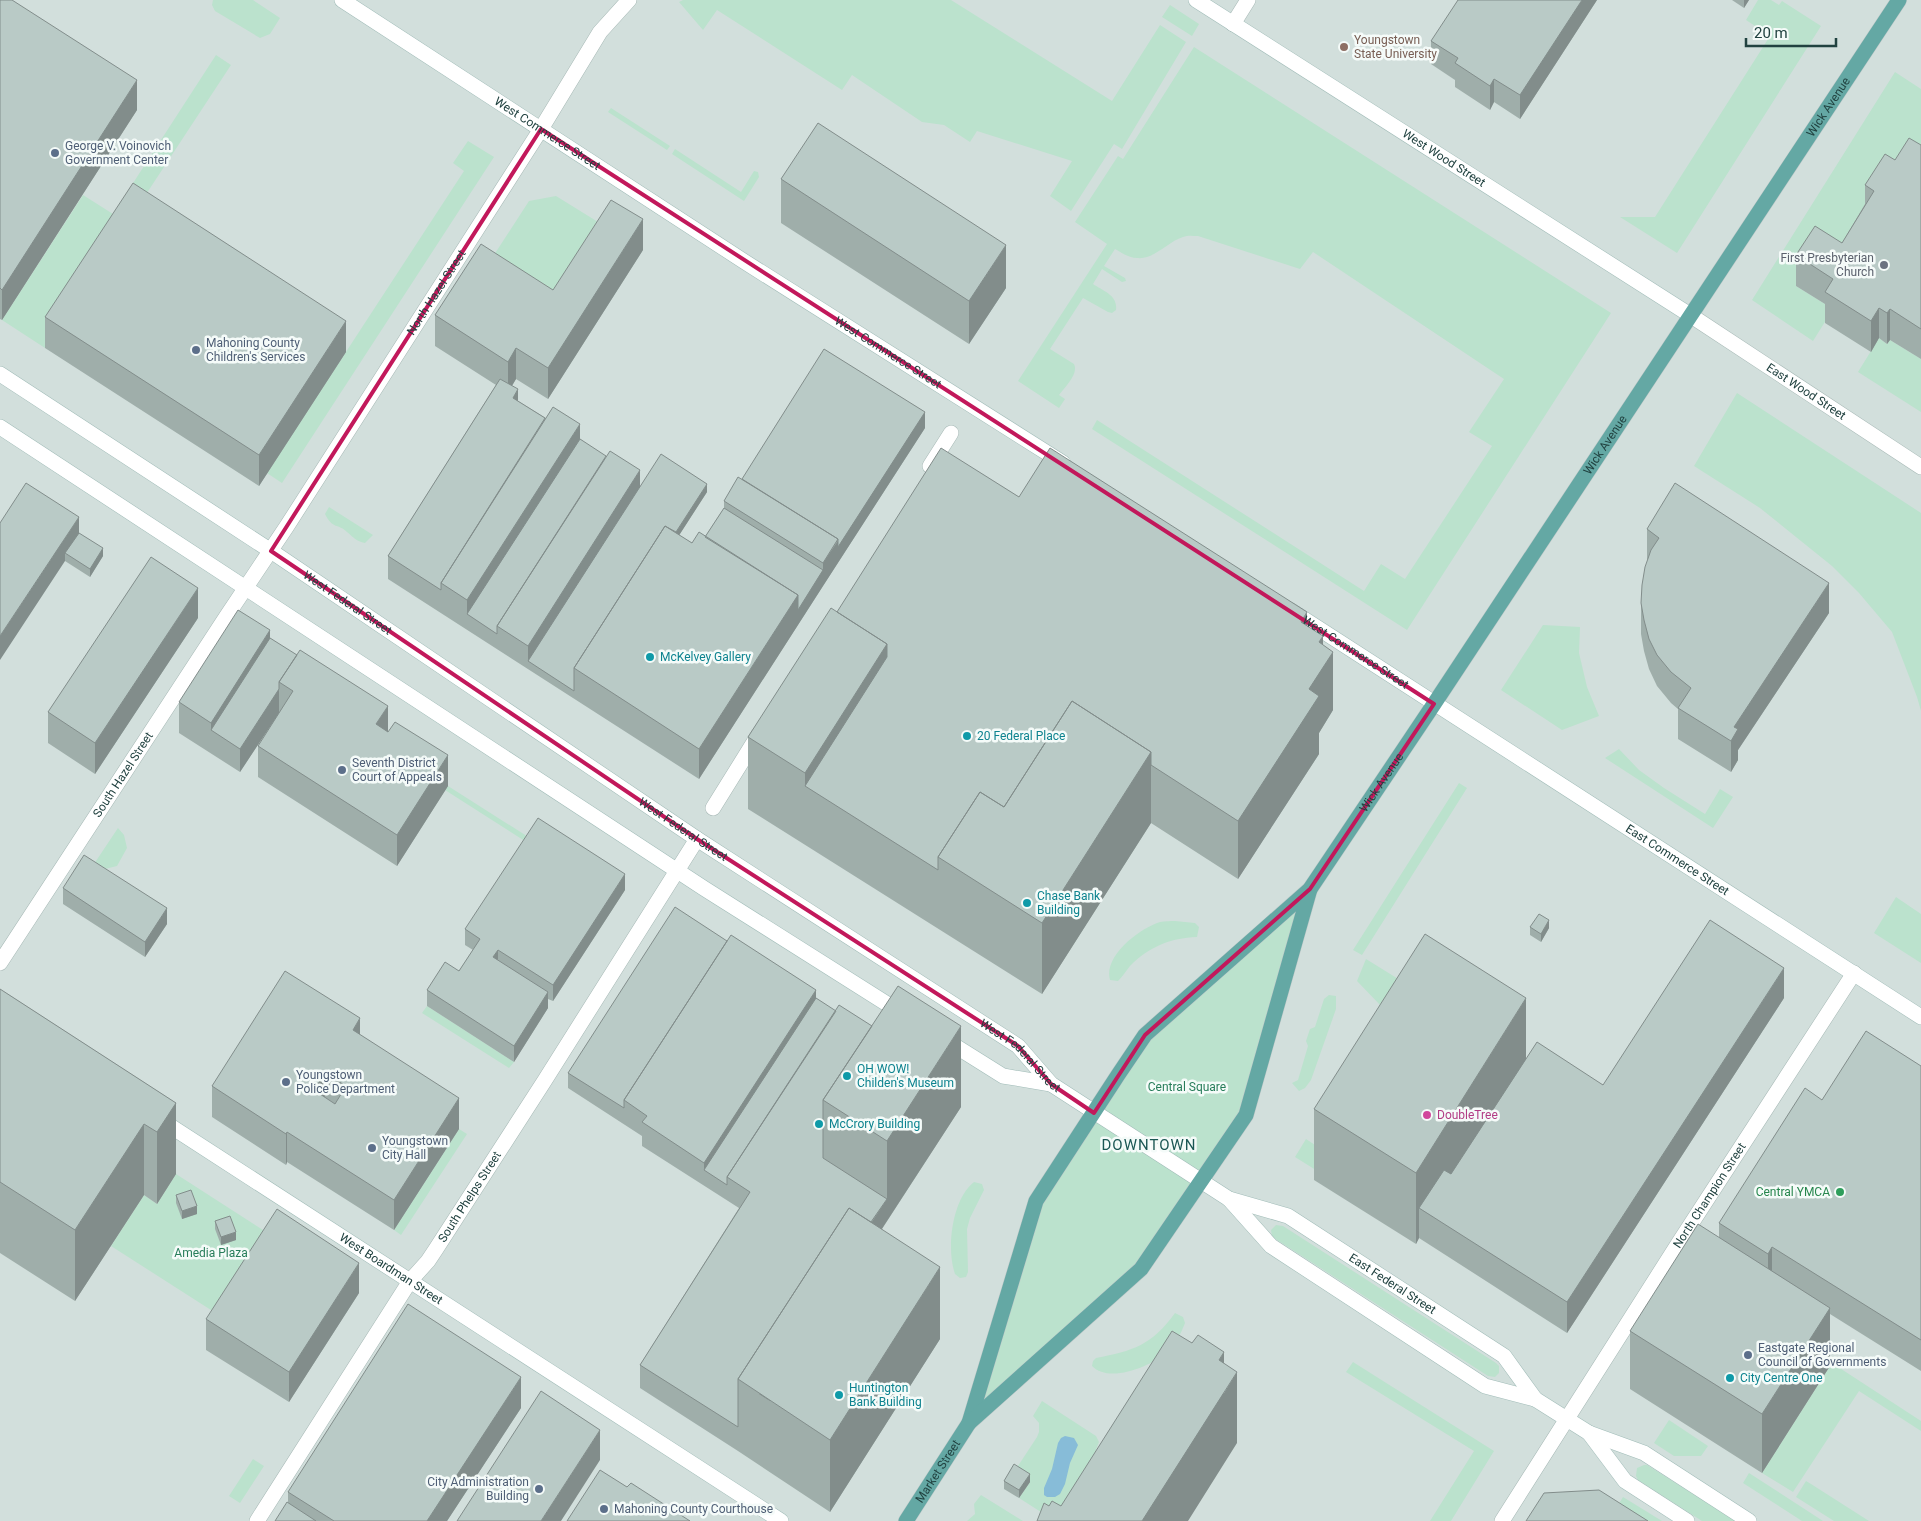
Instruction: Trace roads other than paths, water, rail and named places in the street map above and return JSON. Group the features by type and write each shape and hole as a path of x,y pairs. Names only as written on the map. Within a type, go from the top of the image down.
{"main road":[{"name":"Wick Avenue","path":"1310,889 1899,0"},
{"path":"969,1423 1036,1201 1144,1035 1310,889"},
{"path":"969,1423 1141,1269 1246,1115 1310,889"},
{"name":"Market Street","path":"906,1521 969,1423"}],"street":[{"name":"West Commerce Street","path":"342,0 746,262 1075,471"},
{"name":"North Hazel Street","path":"246,588 541,129 600,32 629,0"},
{"name":"West Wood Street","path":"1196,0 1690,315"},
{"path":"1233,24 1248,0"},
{"name":"East Wood Street","path":"1690,315 1921,467"},
{"name":"West Federal Street","path":"0,374 271,551 697,838 1018,1046 1051,1084"},
{"path":"0,428 705,889 912,1019"},
{"path":"921,480 951,434"},
{"name":"South Hazel Street","path":"0,963 246,588"},
{"name":"West Commerce Street","path":"1274,600 1434,704"},
{"name":"East Commerce Street","path":"1434,704 1921,1017"},
{"path":"713,808 769,718"},
{"name":"South Phelps Street","path":"257,1521 410,1281 428,1261 441,1241 697,838"},
{"name":"North Champion Street","path":"1502,1521 1854,973"},
{"name":"West Federal Street","path":"928,1029 1003,1076 1051,1084"},
{"name":"East Federal Street","path":"1051,1084 1228,1199 1271,1246 1485,1386 1535,1399 1589,1432 1644,1453 1749,1521"},
{"name":"West Boardman Street","path":"149,1112 781,1521"},
{"name":"East Federal Street","path":"1228,1199 1288,1216 1504,1356 1535,1399"},
{"name":"East Federal Street","path":"1589,1432 1625,1481 1686,1521"}],"water":[{"path":"1065,1436 1074,1438 1078,1445 1060,1494 1055,1497 1047,1497 1044,1495 1044,1488 1052,1469 1058,1443"}],"place":[{"name":"Youngstown State University","path":"1344,47"},
{"name":"George V. Voinovich Government Center","path":"55,153"},
{"name":"First Presbyterian Church","path":"1884,265"},
{"name":"Mahoning County Children's Services","path":"196,350"},
{"name":"McKelvey Gallery","path":"650,657"},
{"name":"20 Federal Place","path":"967,736"},
{"name":"Seventh District Court of Appeals","path":"342,770"},
{"name":"Chase Bank Building","path":"1027,903"},
{"name":"OH WOW! Childen's Museum","path":"847,1076"},
{"name":"Youngstown Police Department","path":"286,1082"},
{"name":"DoubleTree","path":"1427,1115"},
{"name":"McCrory Building","path":"819,1124"},
{"name":"Youngstown City Hall","path":"372,1148"},
{"name":"Central YMCA","path":"1840,1192"},
{"name":"Eastgate Regional Council of Governments","path":"1748,1355"},
{"name":"City Centre One","path":"1730,1378"},
{"name":"Huntington Bank Building","path":"839,1395"},
{"name":"City Administration Building","path":"539,1489"},
{"name":"Mahoning County Courthouse","path":"604,1509"}],"district":[{"name":"DOWNTOWN","path":"1149,1145"}],"park label":[{"name":"Central Square","path":"1187,1087"},
{"name":"Amedia Plaza","path":"211,1253"}]}
